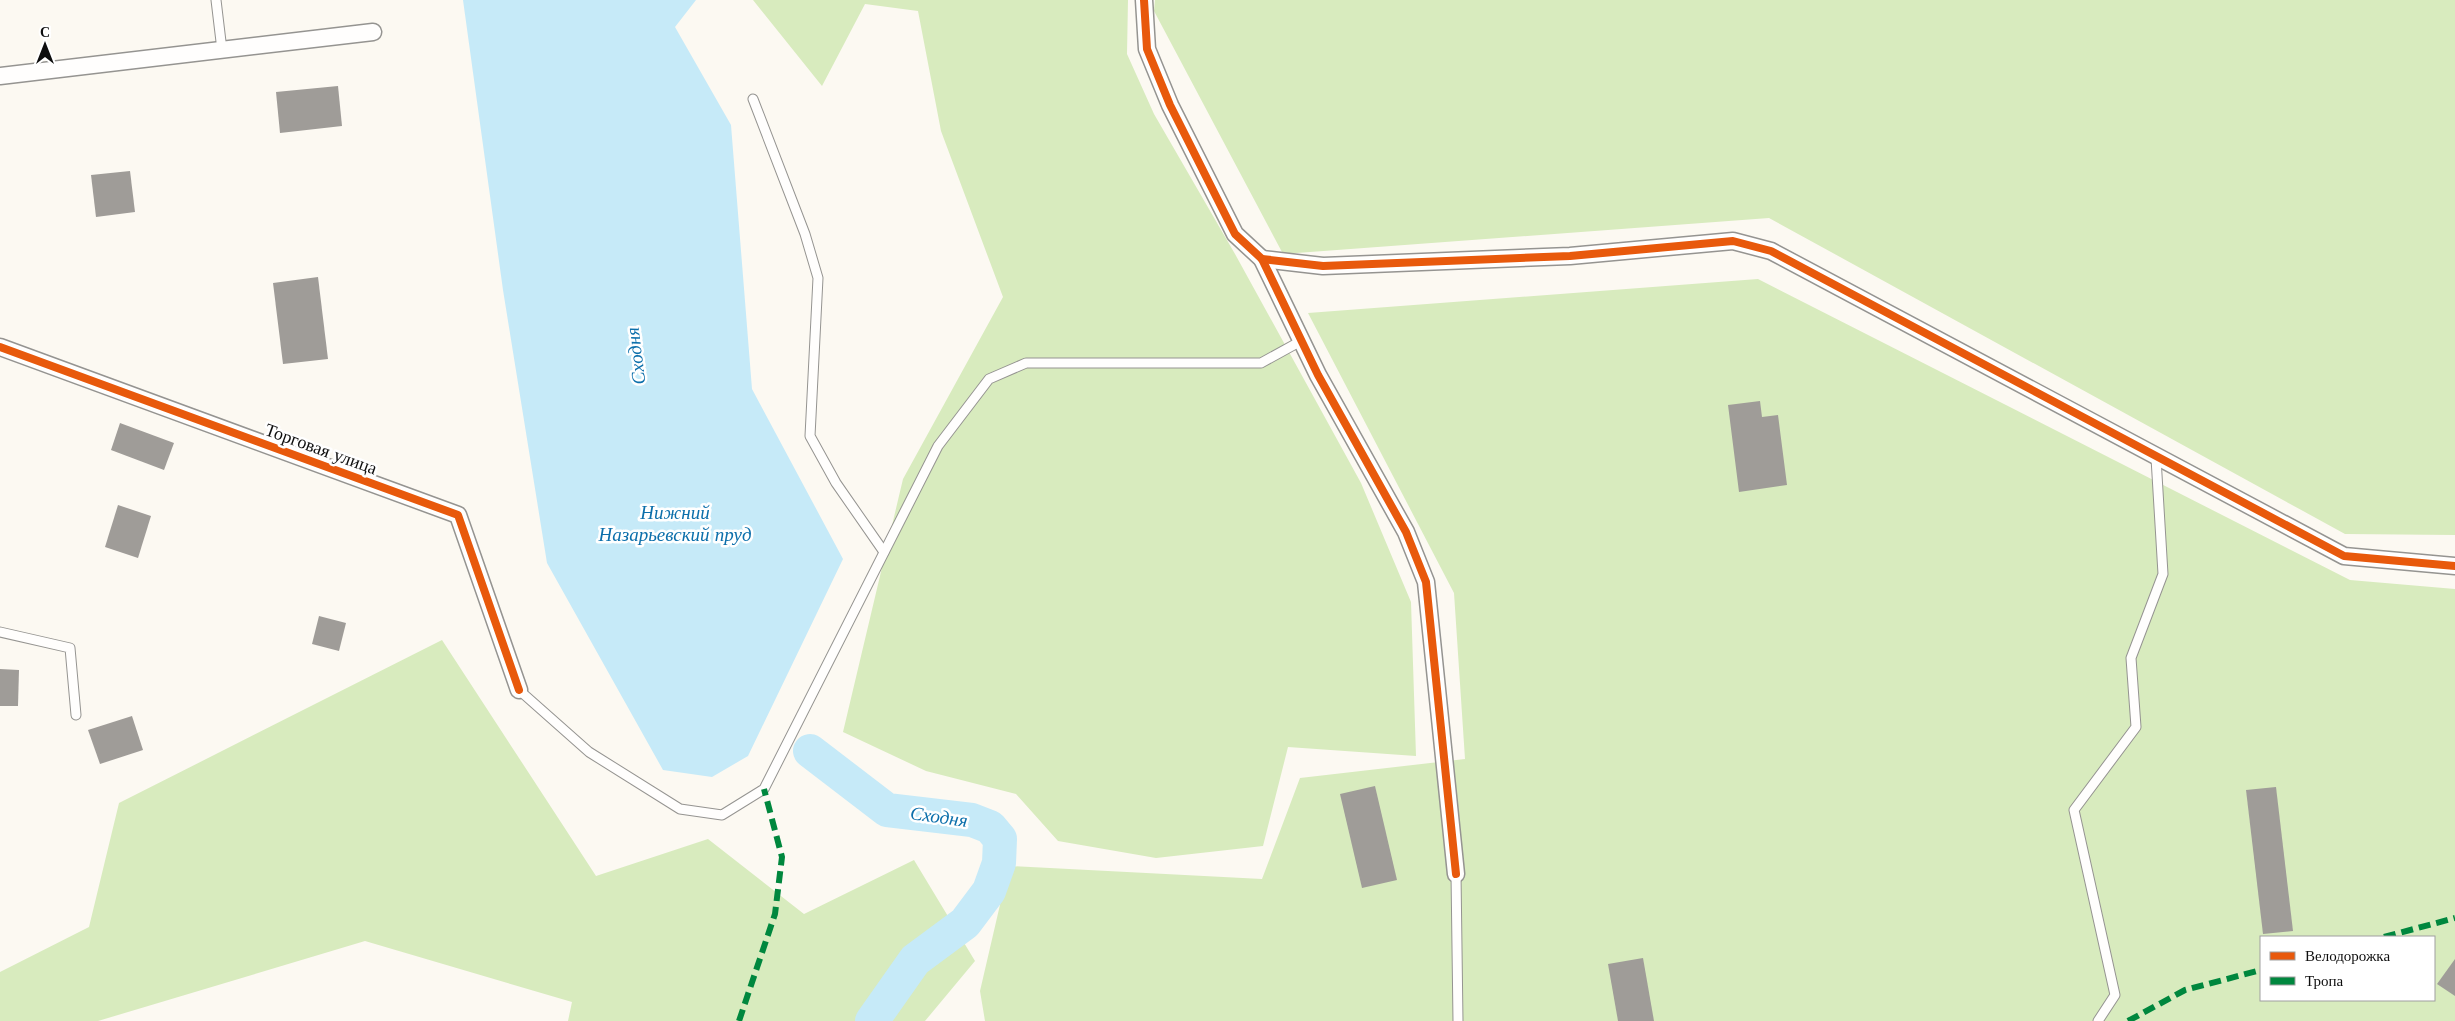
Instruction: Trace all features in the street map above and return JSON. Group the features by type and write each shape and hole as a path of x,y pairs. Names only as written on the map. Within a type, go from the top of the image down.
{"street":[{"path":"1144,0 1146,49 1170,105 1235,234 1262,259 1318,376 1406,532 1426,582 1456,874"},
{"path":"0,76 373,32"},
{"path":"1262,259 1323,266 1343,266 1570,256 1733,241 1771,251 2156,458 2344,556 2455,566"},
{"name":"Торговая улица","path":"0,347 458,515 519,690"}],"lane":[{"path":"216,0 222,50"},
{"path":"753,99 805,234 818,278 810,436 836,483 884,552"},
{"path":"519,690 590,752 680,809 722,815 764,789 938,446 989,379 1026,363 1261,363 1301,341"},
{"path":"2098,1021 2115,995 2074,810 2136,727 2131,658 2163,574 2156,458"},
{"path":"0,632 70,648 76,715"},
{"path":"1456,874 1458,1021"}],"green space":[{"path":"753,0 1128,0 1127,54 1154,114 1235,254 1361,483 1411,602 1416,756 1288,747 1263,846 1156,858 1058,841 1016,794 926,771 843,732 903,479 1003,297 941,131 918,11 865,4 822,86"},
{"path":"1155,0 2455,0 2455,535 2345,534 1769,218 1283,254 1154,11"},
{"path":"1758,279 2350,580 2455,589 2455,1021 985,1021 980,991 1009,866 1262,879 1300,778 1465,759 1454,593 1308,313"},
{"path":"442,640 596,876 708,839 804,914 914,860 975,961 925,1021 568,1021 572,1002 365,941 98,1021 0,1021 0,972 89,927 119,803"}],"water":[{"name":"Нижний Назарьевский пруд","path":"463,0 696,0 675,27 731,125 752,389 843,559 748,756 712,777 663,770 547,563 503,290"}],"building":[{"path":"338,86 342,126 280,133 276,92"},
{"path":"130,171 135,212 96,217 91,175"},
{"path":"318,277 328,359 283,364 273,283"},
{"path":"1760,401 1762,417 1778,415 1787,485 1739,492 1728,405"},
{"path":"120,423 174,443 164,470 111,450"},
{"path":"118,505 151,516 138,558 105,547"},
{"path":"319,616 346,623 339,651 312,644"},
{"path":"0,669 19,670 18,706 0,706"},
{"path":"132,716 143,750 100,764 88,730"},
{"path":"1375,786 1397,880 1362,888 1340,794"},
{"path":"2276,787 2293,931 2263,934 2246,790"},
{"path":"1643,958 1654,1021 1618,1021 1608,964"},
{"path":"2455,959 2455,996 2437,984"}],"waterway":[{"name":"Сходня","path":"810,751 887,810 972,820 990,827 1000,839 999,863 989,891 965,923 915,960 872,1021"}],"marked path":[{"path":"739,1021 775,914 782,857 764,789"},
{"path":"2388,936 2455,918"},
{"path":"2128,1021 2185,990 2260,970"}],"cycle path":[{"path":"1144,0 1147,49 1170,105 1235,234 1262,259 1318,375 1406,532 1426,582 1456,874"},
{"path":"1262,259 1323,266 1570,256 1733,241 1771,251 2344,556 2455,566"},
{"path":"0,347 458,515 519,690"}]}
